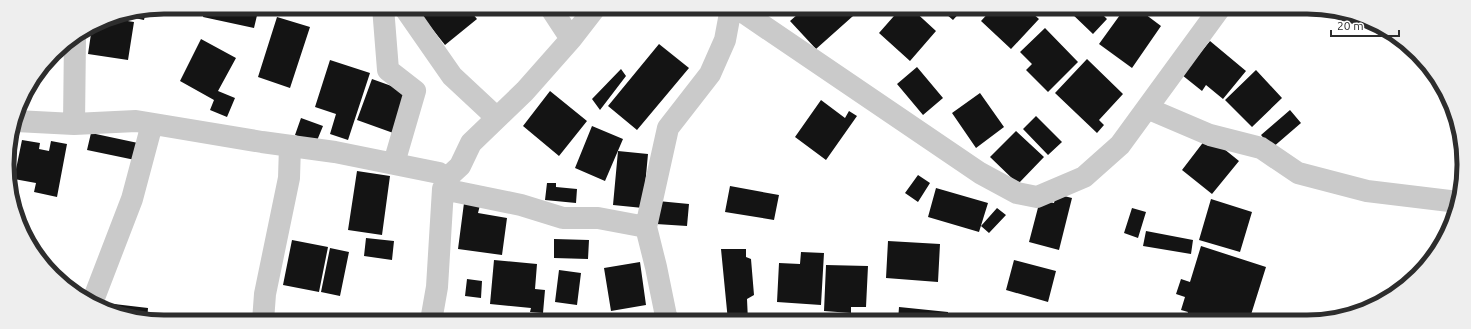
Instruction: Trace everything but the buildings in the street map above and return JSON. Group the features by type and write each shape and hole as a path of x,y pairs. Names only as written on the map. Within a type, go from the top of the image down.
{"street":[{"path":"383,14 388,70 415,91 394,163"},
{"path":"409,14 452,76 496,117"},
{"path":"554,14 571,39"},
{"path":"445,184 460,166 471,143 496,117 525,91 571,39 590,14"},
{"path":"666,315 646,227 668,128 710,74 725,40 730,14"},
{"path":"746,14 980,173 1017,192 1037,197 1084,177 1120,145 1149,109 1216,14"},
{"path":"74,124 75,44"},
{"path":"1149,109 1210,134 1261,148 1298,173 1367,191 1452,201"},
{"path":"20,121 74,124 127,121 152,124 336,152 439,173 445,184 437,287 432,315"},
{"path":"94,297 132,199 152,124"},
{"path":"263,315 265,294 289,178 290,146"},
{"path":"445,184 563,218 598,218 646,227"}]}
